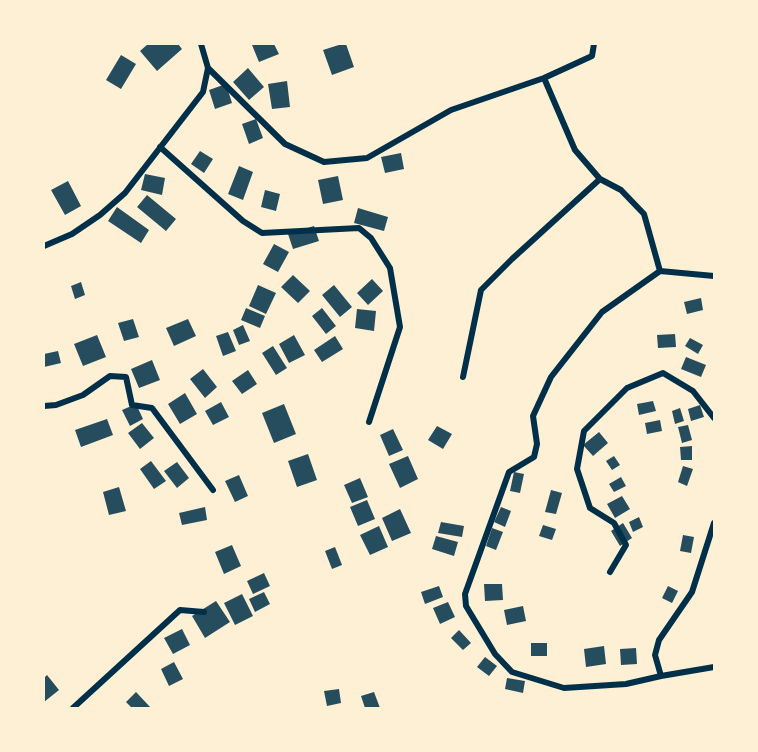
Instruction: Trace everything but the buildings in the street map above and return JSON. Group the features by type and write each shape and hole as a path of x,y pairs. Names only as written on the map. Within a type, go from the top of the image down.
{"street":[{"path":"44,246 72,234 100,215 125,193 203,92 208,68 201,44"},
{"path":"208,68 285,144 324,162 368,158 451,110 544,78 592,56 594,44"},
{"path":"544,78 575,150 600,180 621,190 644,214 660,271"},
{"path":"160,147 243,221 262,234 359,228 371,238 390,268 400,327 369,422"},
{"path":"463,377 481,290 600,180"},
{"path":"714,276 660,271 602,312 551,377 533,416 537,444 534,457 510,472 465,594 466,606 495,654 512,672 564,688 626,684 714,668"},
{"path":"610,572 626,545 615,523 590,508 578,469 584,431 627,388 663,373 693,391 714,418"},
{"path":"44,406 56,405 83,395 110,376 126,377 132,405 152,408 213,490"},
{"path":"661,676 655,655 659,639 692,592 714,523"},
{"path":"73,708 180,610 204,612"}]}
